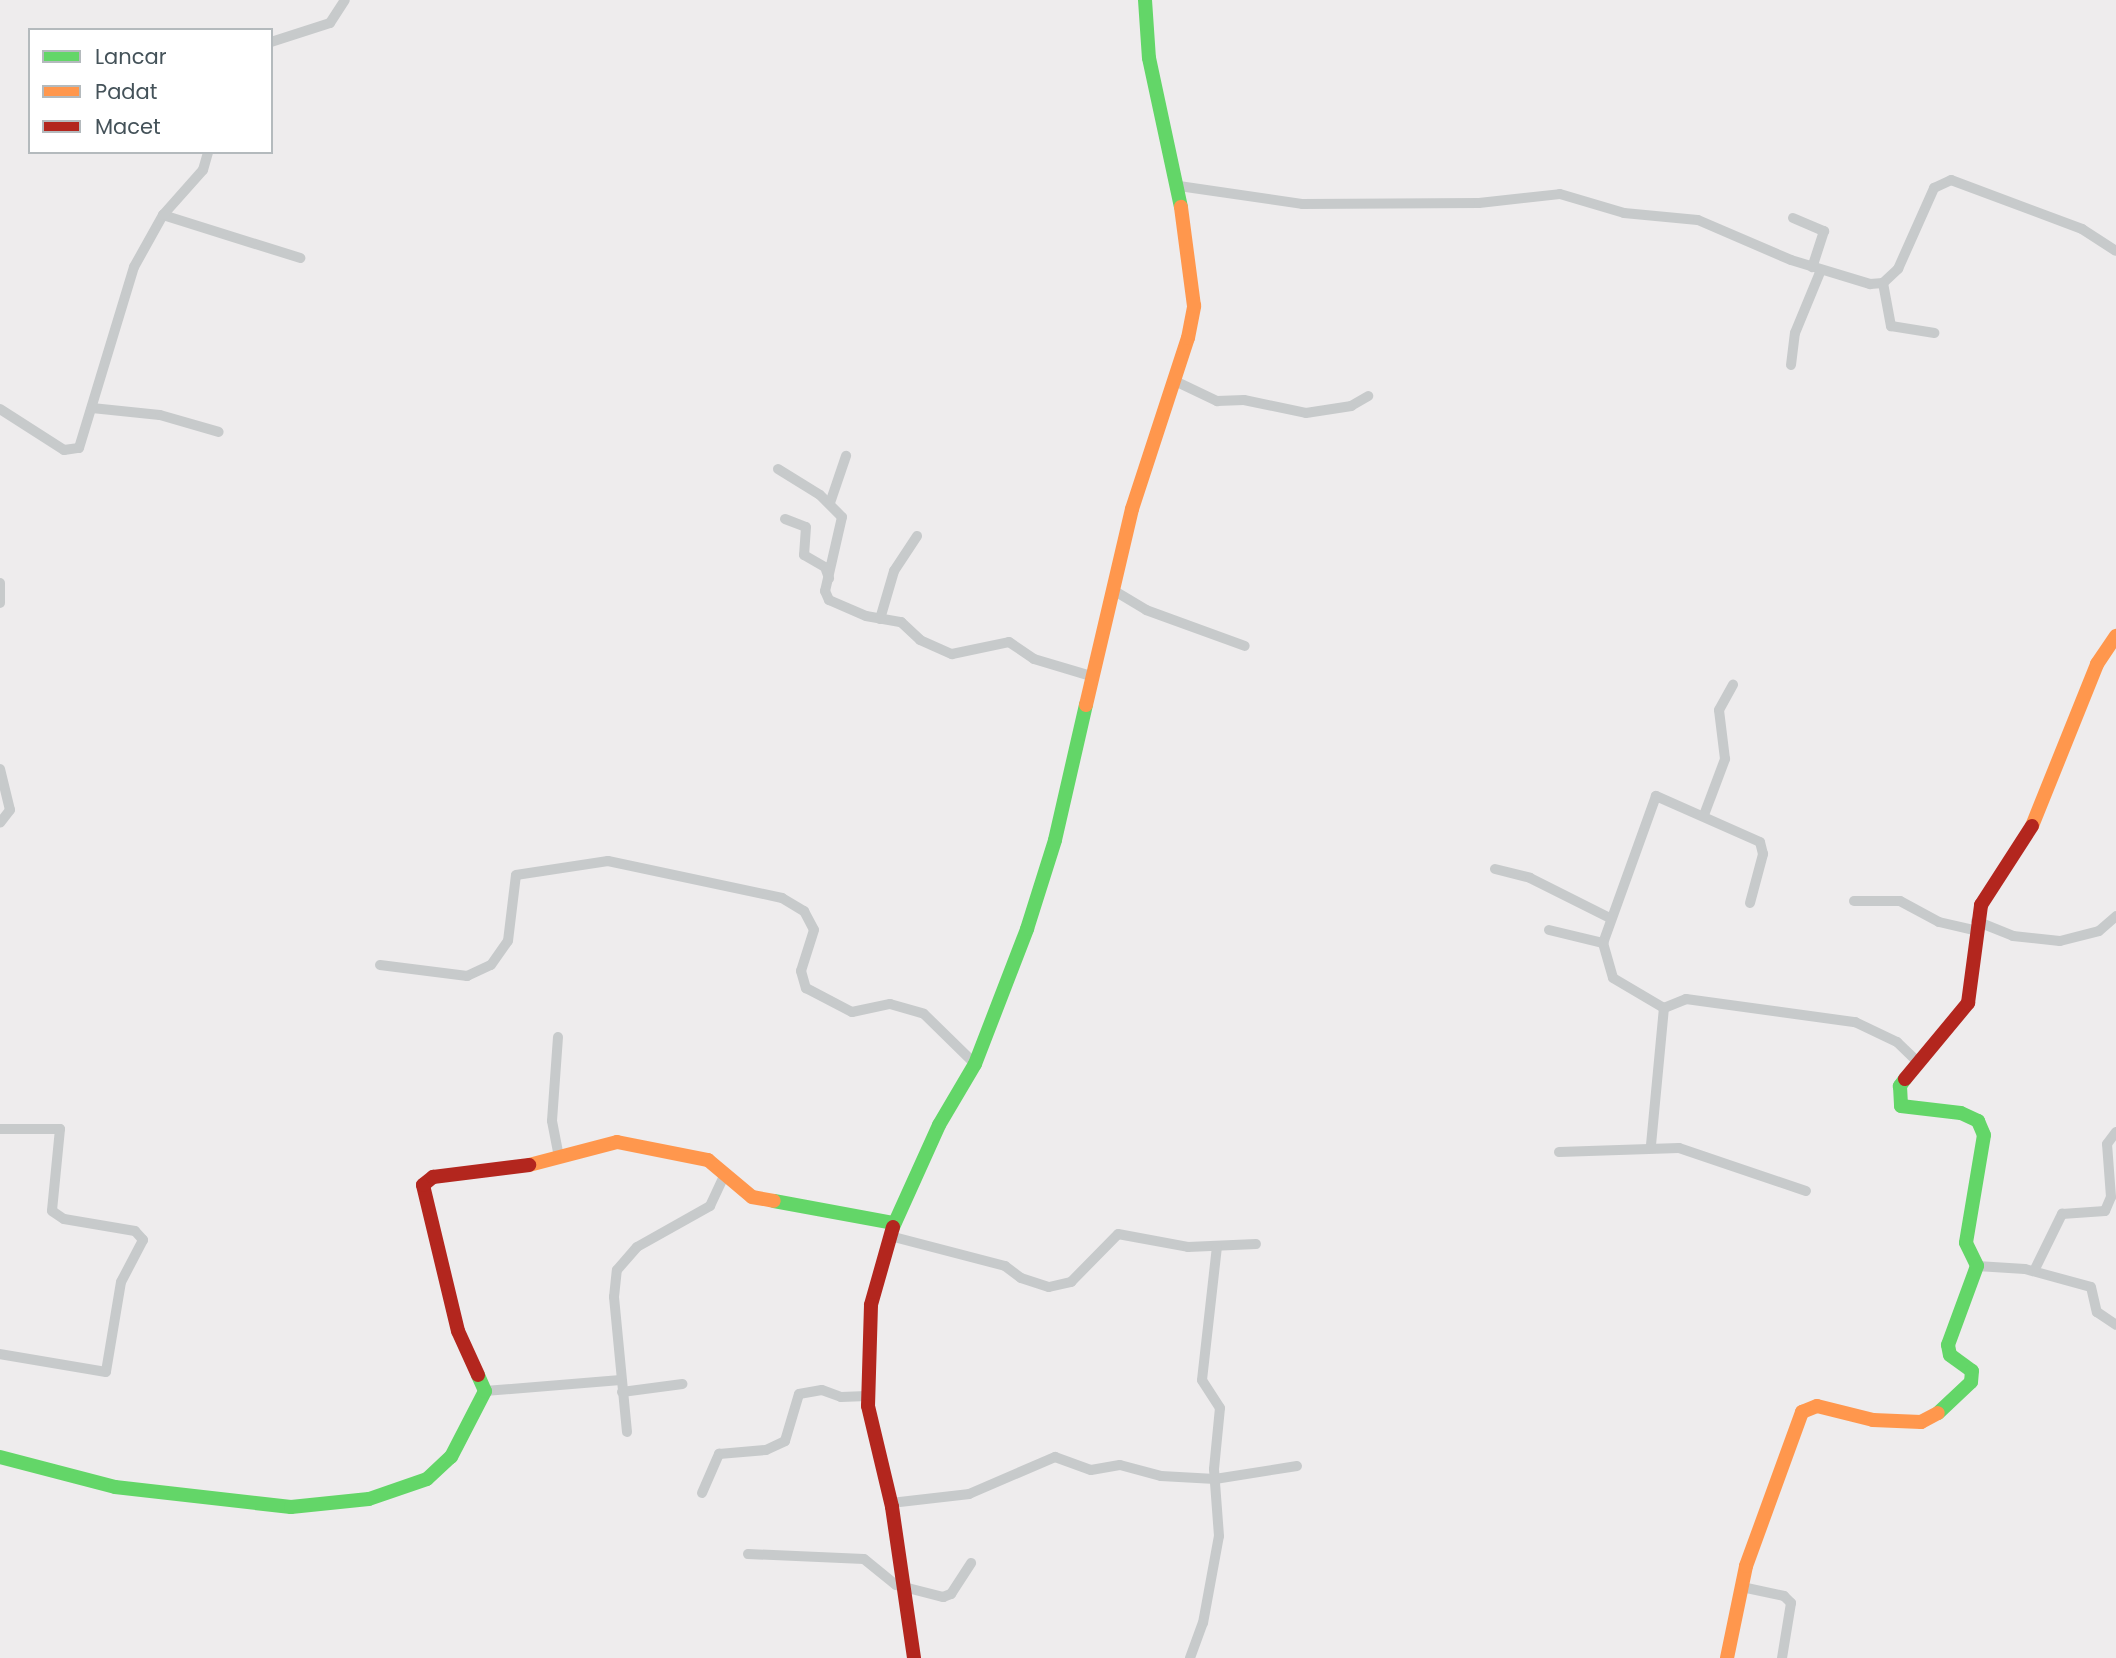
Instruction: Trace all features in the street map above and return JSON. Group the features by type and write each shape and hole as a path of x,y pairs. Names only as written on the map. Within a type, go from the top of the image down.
{"street":[{"path":"273,41 330,23 345,0"},
{"path":"914,1658 891,1503 867,1396 871,1305 892,1229 939,1125 975,1064 1055,840 1132,509 1175,381 1194,306 1179,186 1149,58 1145,0"},
{"path":"0,409 72,452 92,408 134,267 163,215 203,170 207,154"},
{"path":"1179,186 1303,204 1479,203 1560,194 1624,213 1698,220 1816,268 1870,285 1883,283 1898,269 1942,180 2068,223 2116,251"},
{"path":"163,215 300,258"},
{"path":"1791,365 1795,333 1816,268 1824,231 1793,218"},
{"path":"1883,283 1891,326 1934,333"},
{"path":"1175,381 1217,401 1244,400 1306,413 1351,406 1368,396"},
{"path":"92,408 160,415 219,432"},
{"path":"830,503 846,456"},
{"path":"778,469 830,503 843,526 829,578 829,600 880,619 901,622 920,640 952,654 1009,642 1034,659 1091,676"},
{"path":"785,519 806,527 804,555 825,567 829,578"},
{"path":"880,619 894,572 917,536"},
{"path":"0,583 0,603"},
{"path":"1113,590 1146,610 1244,646"},
{"path":"1727,1658 1742,1587 1806,1408 1921,1422 1946,1408 1971,1382 1972,1371 1950,1355 1948,1345 1977,1266 1966,1244 1982,1127 1961,1113 1901,1106 1899,1086 1917,1061 1968,1003 1974,925 2042,811 2097,664 2116,636"},
{"path":"1704,815 1725,760 1720,710 1733,685"},
{"path":"0,769 10,810 0,822"},
{"path":"1664,1008 1616,982 1603,943 1652,801 1663,795 1760,842 1763,854 1750,903"},
{"path":"380,965 467,976 504,952 516,875 583,863 619,863 659,875 754,889 804,911 814,930 801,971 806,988 852,1012 890,1004 924,1014 975,1064"},
{"path":"1495,869 1530,877 1610,918"},
{"path":"1854,901 1899,901 1940,922 1974,925 2012,936 2060,941 2099,931 2116,916"},
{"path":"1549,930 1603,943"},
{"path":"1664,1008 1686,999 1855,1022 1897,1042 1917,1061"},
{"path":"1651,1145 1664,1008"},
{"path":"558,1037 552,1121 559,1157"},
{"path":"0,1129 60,1129 52,1211 64,1219 135,1231 143,1240 121,1282 106,1371 0,1354"},
{"path":"2034,1271 2062,1214 2105,1211 2111,1198 2107,1144 2116,1132"},
{"path":"485,1391 458,1331 423,1185 433,1177 511,1170 617,1142 683,1153 725,1174 752,1197 892,1229 1005,1266 1021,1278 1049,1287 1071,1282 1118,1234 1217,1247 1256,1244"},
{"path":"1559,1152 1651,1145 1679,1147 1806,1191"},
{"path":"626,1432 614,1297 621,1261 709,1206 725,1174"},
{"path":"1190,1658 1203,1623 1219,1536 1215,1479 1220,1408 1202,1380 1217,1247"},
{"path":"1977,1266 2034,1271 2091,1287 2097,1312 2116,1325"},
{"path":"485,1391 621,1380"},
{"path":"622,1392 682,1384"},
{"path":"702,1493 719,1454 766,1450 785,1441 799,1394 822,1390 841,1397 867,1396"},
{"path":"0,1457 115,1487 291,1507 327,1506 410,1488 439,1470 485,1391"},
{"path":"891,1503 969,1494 1055,1457 1091,1470 1120,1465 1161,1476 1215,1479 1297,1466"},
{"path":"748,1554 864,1559 905,1588 947,1596 971,1563"},
{"path":"1742,1587 1784,1595 1791,1603 1782,1658"}],"traffic: fast":[{"path":"1145,0 1149,58 1181,207"},
{"path":"893,1227 939,1125 975,1064 1027,929 1055,840 1086,705"},
{"path":"1905,1079 1900,1086 1901,1106 1961,1113 1978,1121 1984,1135 1966,1243 1977,1266 1948,1345 1950,1355 1972,1371 1971,1382 1938,1413"},
{"path":"774,1201 894,1223"},
{"path":"0,1457 115,1487 291,1507 369,1499 427,1479 451,1457 485,1391 478,1375"}],"traffic: slow":[{"path":"1086,705 1132,509 1188,338 1194,306 1181,207"},
{"path":"2032,826 2097,664 2116,636"},
{"path":"529,1165 617,1142 708,1160 752,1197 774,1201"},
{"path":"1727,1658 1746,1566 1802,1412 1817,1406 1873,1420 1921,1422 1938,1413"}],"traffic: jam":[{"path":"1905,1079 1968,1003 1981,905 2032,826"},
{"path":"478,1375 458,1331 423,1185 433,1177 529,1165"},
{"path":"893,1227 871,1305 868,1406 892,1507 914,1658"}]}
